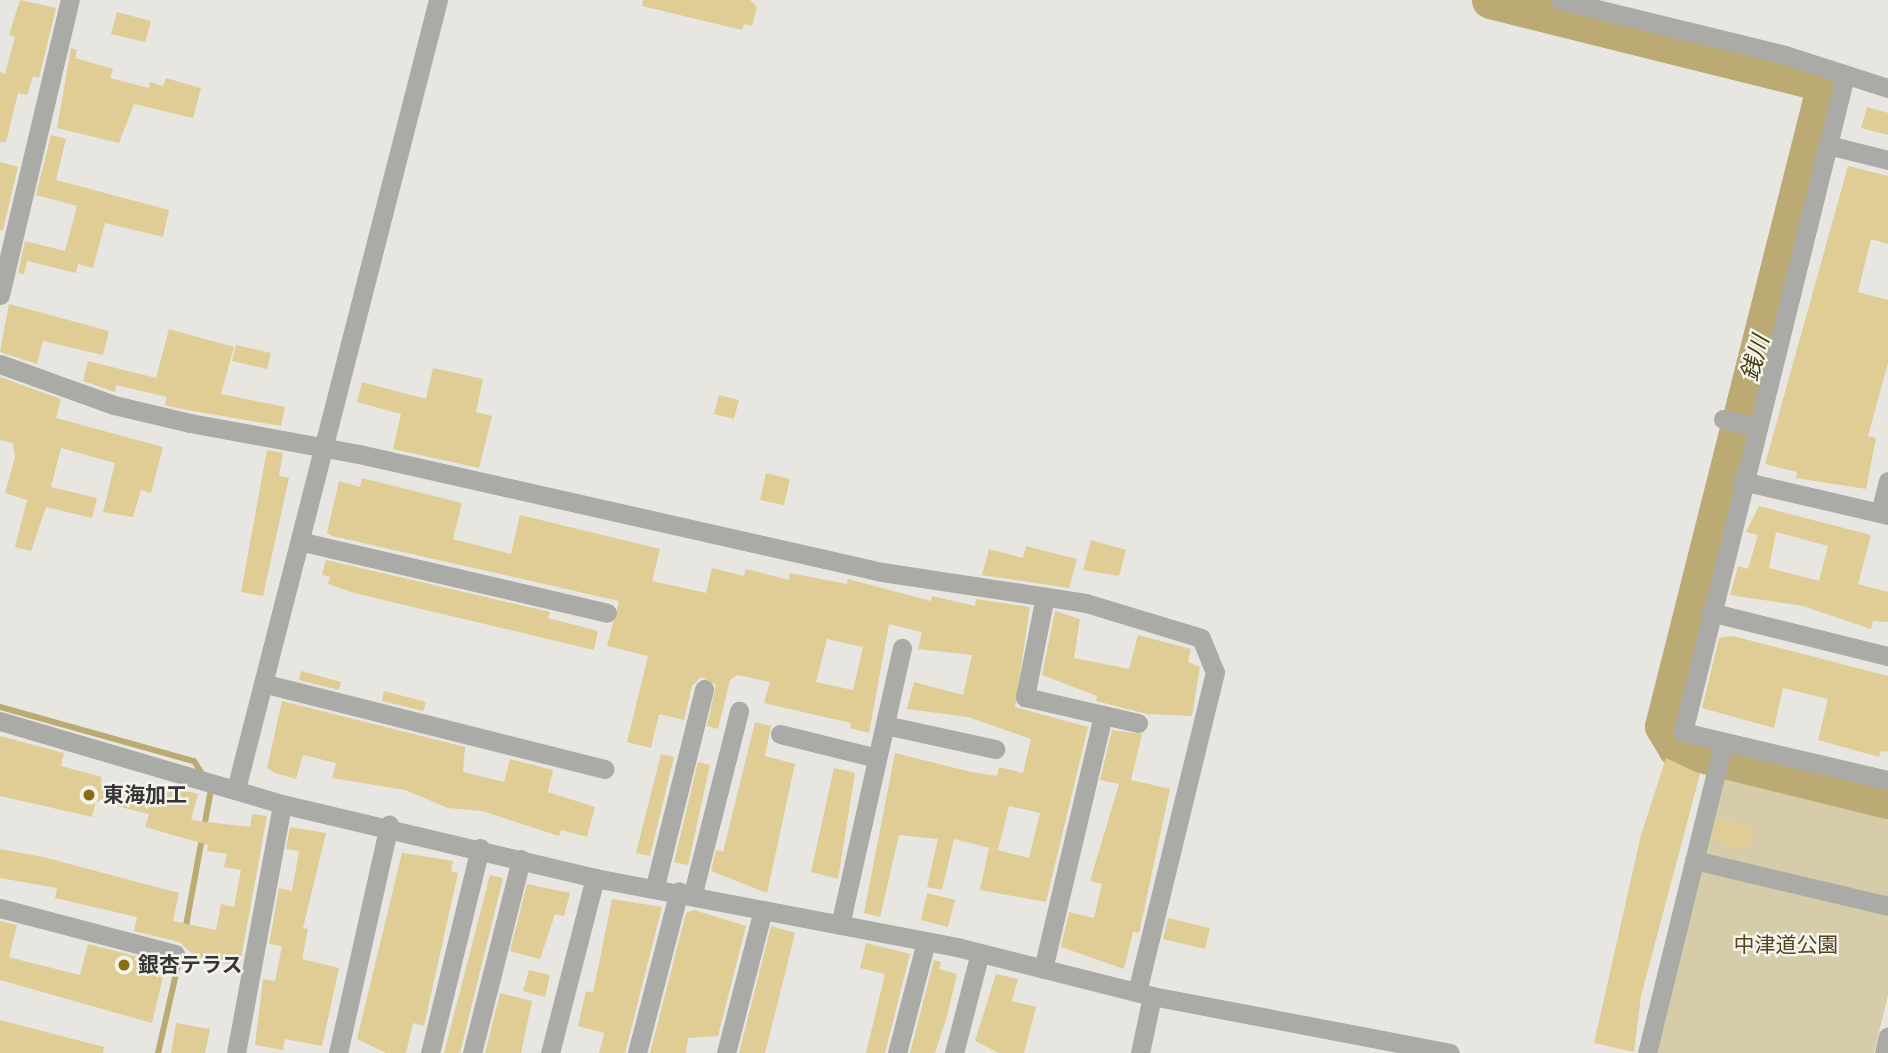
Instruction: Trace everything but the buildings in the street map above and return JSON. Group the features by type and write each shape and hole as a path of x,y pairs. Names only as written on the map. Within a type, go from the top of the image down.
{"street":[{"path":"0,295 70,0"},
{"path":"237,785 303,542 321,446 438,0"},
{"path":"1560,0 1785,55 1888,88"},
{"path":"1845,76 1832,146 1755,427 1683,732 1721,755 1888,780"},
{"path":"1832,146 1888,160"},
{"path":"0,364 114,405 321,446 882,572 1044,601 1106,607 1201,638 1216,672 1145,994 1140,1053"},
{"path":"1723,419 1755,427"},
{"path":"1742,481 1884,514 1888,481"},
{"path":"303,542 607,613"},
{"path":"1044,601 1025,698 1138,723"},
{"path":"1710,612 1888,656"},
{"path":"840,925 902,648"},
{"path":"266,684 604,769"},
{"path":"654,886 705,689"},
{"path":"638,1053 739,711"},
{"path":"1044,969 1103,715"},
{"path":"0,720 237,785 282,804 389,825 595,878 686,892 926,942 1145,994 1450,1053"},
{"path":"885,725 995,749"},
{"path":"780,734 877,758"},
{"path":"1647,1053 1721,755"},
{"path":"236,1053 282,804"},
{"path":"338,1053 389,825"},
{"path":"430,1053 480,848"},
{"path":"472,1053 521,859"},
{"path":"1695,860 1888,906"},
{"path":"550,1053 595,878"},
{"path":"0,908 175,954"},
{"path":"726,1053 763,910"},
{"path":"897,1053 926,942"},
{"path":"954,1053 979,956"},
{"path":"1884,1053 1888,1036"}],"green space":[{"name":"中津道公園","path":"1721,768 1888,807 1888,995 1874,1053 1654,1053"}],"waterway":[{"name":"銭川","path":"1490,0 1818,82 1822,96 1663,726 1676,748 1888,800"},
{"path":"0,707 194,761 204,777"},
{"path":"185,931 211,789"},
{"path":"158,1053 180,956"}],"place":[{"name":"東海加工","path":"89,795"},
{"name":"銀杏テラス","path":"124,965"}]}
